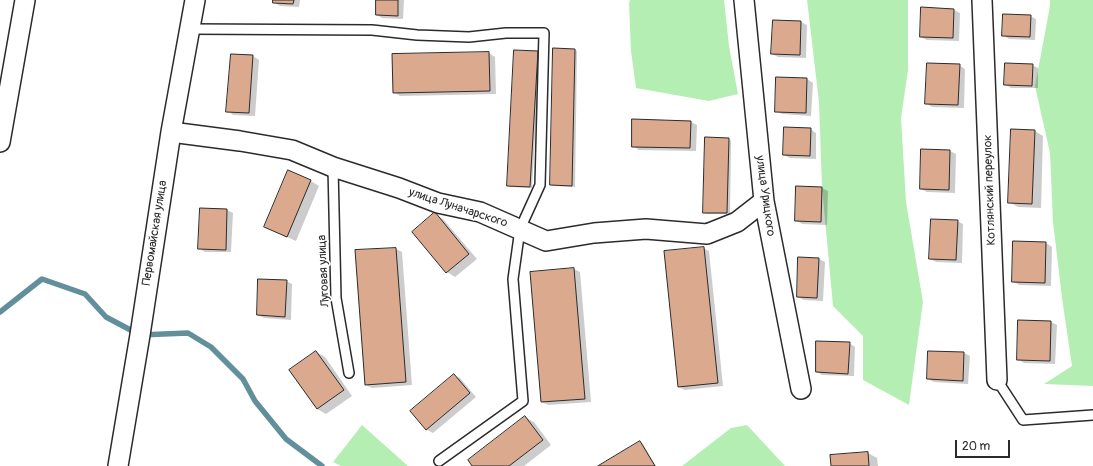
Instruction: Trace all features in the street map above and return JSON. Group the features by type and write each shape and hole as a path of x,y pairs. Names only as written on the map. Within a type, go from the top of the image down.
{"street":[{"path":"0,142 25,0"},
{"name":"Первомайская улица","path":"118,466 140,335 170,132 195,0"},
{"name":"улица Урицкого","path":"744,0 764,201 801,389"},
{"name":"Котлянский переулок","path":"982,0 997,380"},
{"name":"улица Луначарского","path":"170,132 240,141 292,150 333,167 398,188 438,203 480,212 546,241 594,233 646,229 707,234 737,222 764,201"}],"lane":[{"path":"190,29 372,30 417,35 469,37 506,32 544,33 540,185 520,229 512,278 522,401 439,461"},
{"name":"Луговая улица","path":"333,167 336,298 349,373"},
{"path":"997,380 1023,420 1093,415"}],"green space":[{"path":"630,0 724,0 729,46 738,94 709,101 636,88 631,51"},
{"path":"807,0 908,0 908,70 901,118 906,202 923,302 909,405 863,380 863,336 833,306 822,187 819,102"},
{"path":"1050,0 1093,0 1093,386 1044,384 1072,366 1053,222 1050,153 1035,86"},
{"path":"362,425 408,466 341,466 333,462"},
{"path":"747,425 785,466 682,466 731,428"}],"building":[{"path":"273,0 294,0 293,4 273,3"},
{"path":"376,0 398,0 398,16 376,15"},
{"path":"921,7 954,9 953,38 920,37"},
{"path":"1003,14 1031,15 1030,37 1002,36"},
{"path":"773,20 801,21 800,55 771,54"},
{"path":"553,48 575,49 572,186 550,185"},
{"path":"514,50 538,51 530,187 507,186"},
{"path":"489,52 490,91 393,93 392,54"},
{"path":"231,54 253,55 249,113 226,112"},
{"path":"927,63 960,64 958,105 925,104"},
{"path":"1005,63 1033,64 1032,86 1004,85"},
{"path":"776,77 807,78 806,113 775,112"},
{"path":"632,119 691,121 690,148 632,147"},
{"path":"784,127 811,128 810,156 783,155"},
{"path":"1011,129 1035,130 1032,204 1008,203"},
{"path":"705,137 729,138 727,213 703,213"},
{"path":"921,149 950,150 949,190 920,189"},
{"path":"288,170 311,180 287,237 264,227"},
{"path":"796,186 822,187 821,222 795,221"},
{"path":"200,208 227,209 226,250 198,249"},
{"path":"435,212 469,254 446,273 412,232"},
{"path":"931,219 958,220 956,260 929,259"},
{"path":"1013,241 1046,242 1045,283 1012,282"},
{"path":"704,247 718,383 678,387 664,251"},
{"path":"396,248 406,382 365,385 355,250"},
{"path":"798,257 819,258 817,298 797,297"},
{"path":"574,268 585,399 541,402 530,272"},
{"path":"258,279 287,280 285,317 257,315"},
{"path":"1018,320 1051,321 1050,361 1017,360"},
{"path":"816,341 850,342 848,374 816,372"},
{"path":"316,351 344,390 317,409 289,370"},
{"path":"928,351 964,352 963,381 927,379"},
{"path":"454,374 470,393 426,430 410,411"},
{"path":"525,416 543,440 509,466 472,466 468,460"},
{"path":"640,441 655,466 598,466"},
{"path":"868,452 869,466 831,466 830,455"}],"waterway":[{"path":"0,312 42,279 85,294 106,317 140,335 188,333 211,347 243,379 255,401 286,439 322,466"}]}
